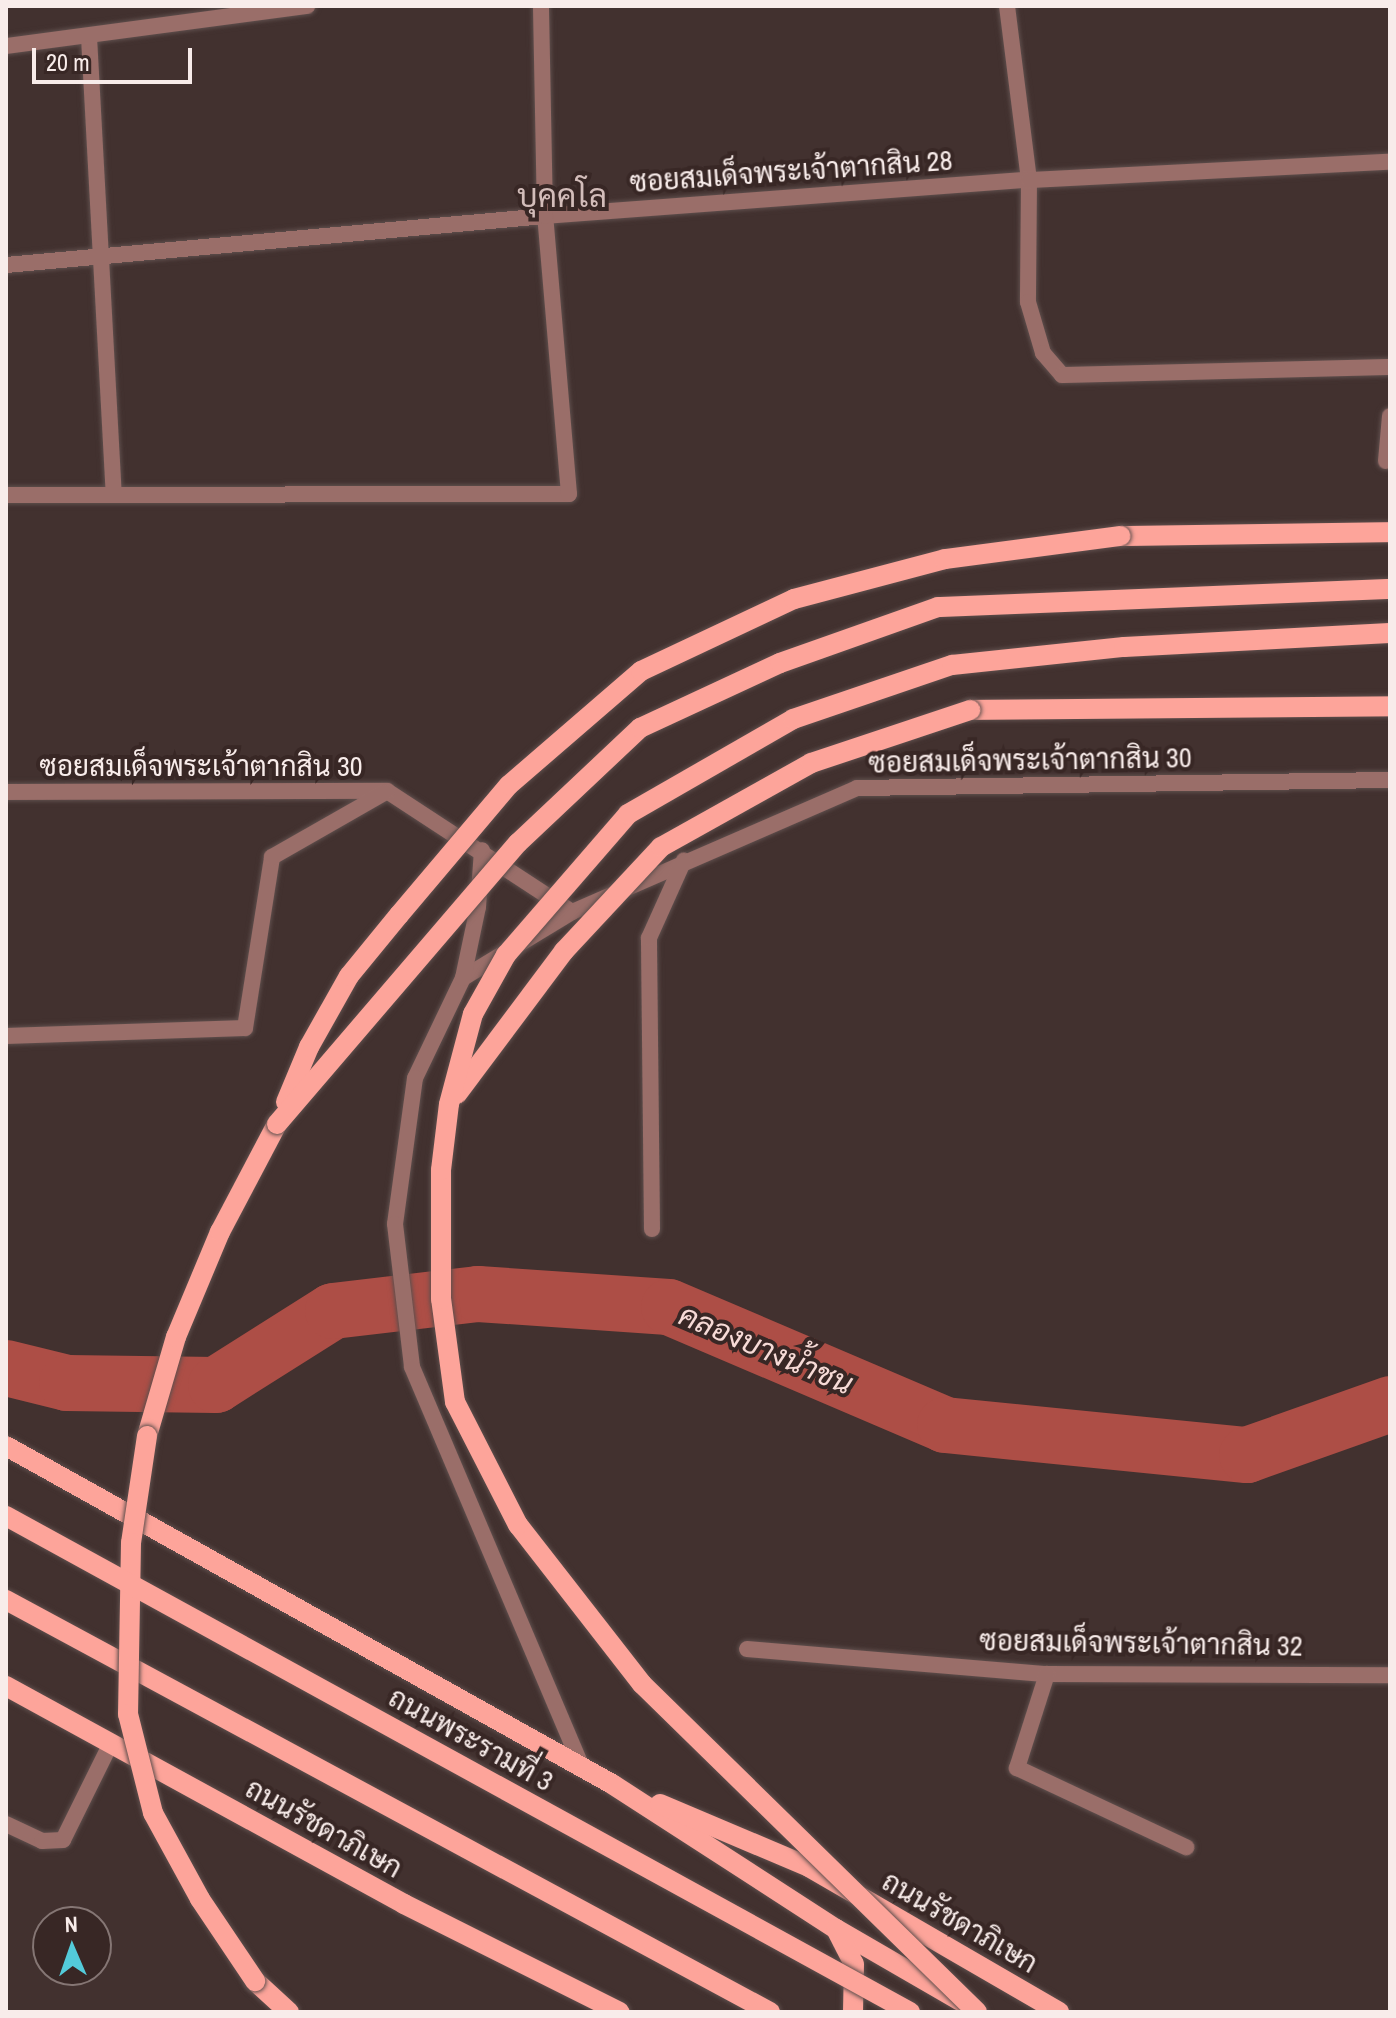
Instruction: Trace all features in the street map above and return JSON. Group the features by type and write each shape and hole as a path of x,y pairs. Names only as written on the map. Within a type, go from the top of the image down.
{"main road":[{"path":"289,2012 255,1981 200,1899 153,1813 128,1714 126,1619 147,1436 176,1337 220,1232 277,1124 309,1047 349,976 509,785 641,671 794,599 945,559 1120,536 1390,532"},
{"path":"277,1124 518,843 640,728 780,663 938,607 1390,589"},
{"path":"978,2012 642,1684 518,1525 455,1402 441,1299 441,1170 449,1104 473,1014 506,955 628,814 793,719 952,665 1124,647 1390,633"},
{"path":"449,1104 564,951 661,847 811,763 970,710 1390,706"},
{"name":"ถนนรัชดาภิเษก","path":"6,1446 612,1784 836,1929 978,2012"},
{"name":"ถนนพระรามที่ 3","path":"6,1516 910,2012"},
{"path":"6,1600 770,2012"},
{"name":"ถนนรัชดาภิเษก","path":"6,1686 404,1904 620,2012"},
{"name":"ถนนรัชดาภิเษก","path":"612,1784 809,1867 1059,2012"},
{"path":"836,1929 854,1964 853,2012"}],"street":[{"path":"6,46 307,6"},
{"path":"6,495 569,494 545,216 541,6"},
{"path":"1007,6 1029,180 1028,302 1043,353 1062,375 1390,367"},
{"path":"89,37 114,493"},
{"name":"ซอยสมเด็จพระเจ้าตากสิน 28","path":"6,265 102,259 545,216 1029,180 1390,162"},
{"path":"1386,461 1390,416"},
{"name":"ซอยสมเด็จพระเจ้าตากสิน 30","path":"6,792 387,791 482,850 572,912 684,860 857,788 1390,780"},
{"path":"6,1036 245,1028 272,857 387,791"},
{"path":"482,850 478,907 463,978 415,1078 395,1224 412,1367 582,1768"},
{"path":"652,1229 649,938 684,860"},
{"path":"463,978 572,912"},
{"name":"ซอยสมเด็จพระเจ้าตากสิน 32","path":"747,1649 1047,1674 1390,1675"},
{"path":"1047,1674 1017,1768 1186,1847"},
{"path":"6,1824 42,1841 63,1840 111,1743"}],"waterway":[{"name":"คลองบางน้ำชน","path":"6,1368 67,1383 216,1385 333,1311 478,1294 669,1307 945,1425 1247,1455 1390,1404"}],"district":[{"name":"บุคคโล","path":"562,196"}]}
